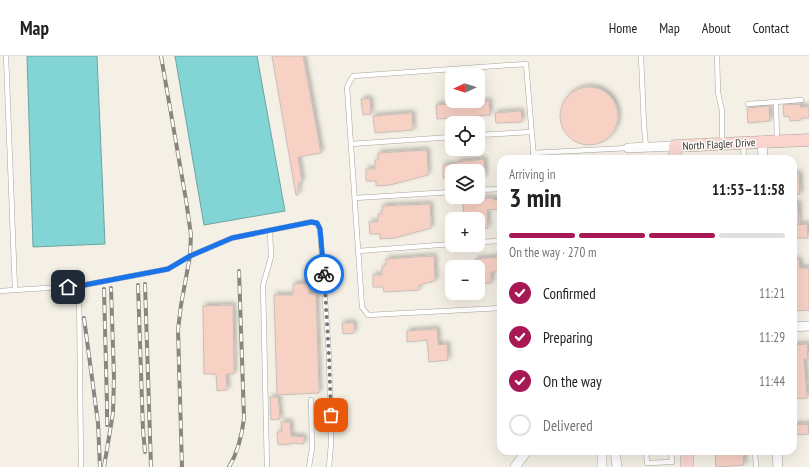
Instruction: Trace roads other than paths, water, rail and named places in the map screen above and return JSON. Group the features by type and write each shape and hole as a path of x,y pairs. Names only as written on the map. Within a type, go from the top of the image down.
{"street":[{"name":"North Flagler Drive","path":"628,148 809,140"},
{"path":"762,142 763,155"},
{"path":"675,146 675,155"},
{"path":"797,327 809,326"},
{"path":"515,467 524,455"},
{"path":"602,455 602,467"},
{"path":"616,455 617,467"},
{"path":"687,455 687,467"},
{"path":"777,455 778,467"}],"lane":[{"path":"6,56 15,290"},
{"path":"642,56 646,147"},
{"path":"717,56 718,92 722,111 722,144"},
{"path":"497,308 368,315 362,308 347,87 353,76 526,64 533,153 628,148"},
{"path":"748,104 801,100"},
{"path":"776,102 777,141"},
{"path":"485,135 531,132"},
{"path":"351,144 445,137"},
{"path":"743,143 744,155"},
{"path":"485,190 497,189"},
{"path":"355,198 445,192"},
{"path":"0,291 79,286 168,269 190,256 232,238 311,222 317,223 320,229 329,356 331,444 329,467"},
{"path":"266,467 263,285 271,256 270,230"},
{"path":"485,242 497,241"},
{"path":"358,251 445,245"},
{"path":"79,286 81,467"},
{"path":"309,467 312,448 311,400"},
{"path":"646,455 647,463 652,465 672,462 671,455"},
{"path":"755,455 756,467"}],"water":[{"path":"27,56 97,56 105,244 33,247"},
{"path":"175,56 257,56 285,211 204,225"}],"railway":[{"path":"161,56 191,235 190,256 178,330 182,467"},
{"path":"229,467 239,443 244,418 239,271"},
{"path":"145,284 151,467"},
{"path":"138,285 145,452"},
{"path":"104,467 113,413 114,377 111,288"},
{"path":"104,289 107,425"},
{"path":"84,318 98,423 100,467"}]}
